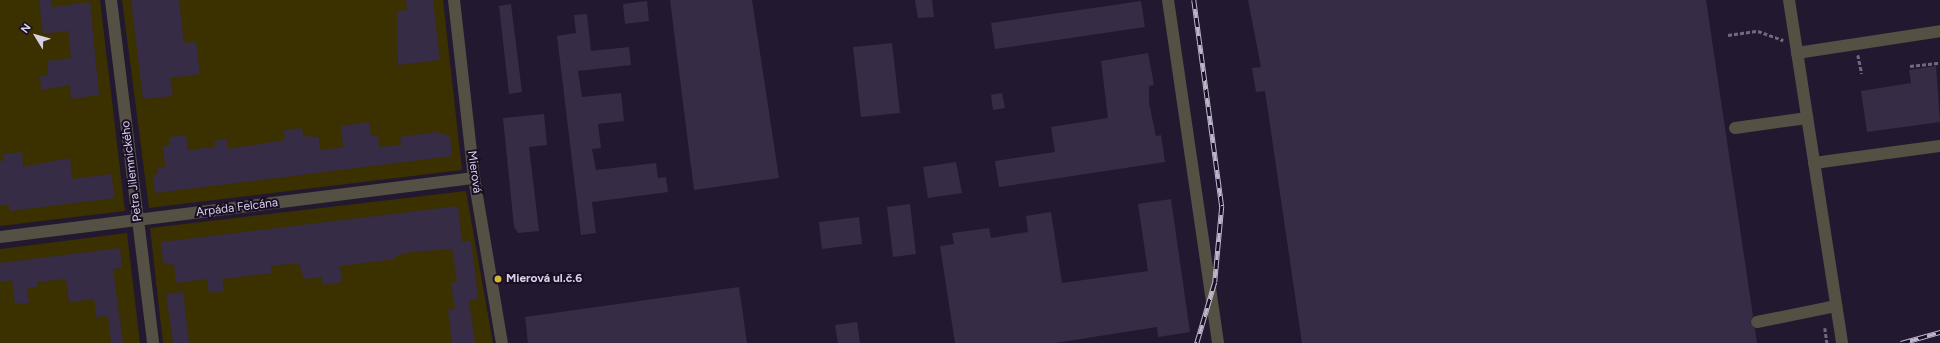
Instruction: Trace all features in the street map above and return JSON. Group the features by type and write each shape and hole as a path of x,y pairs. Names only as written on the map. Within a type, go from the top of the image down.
{"street":[{"name":"Petra Jilemnického","path":"111,0 153,343"},
{"name":"Mierová","path":"454,0 474,178 502,343"},
{"path":"1168,0 1218,343"},
{"path":"1789,0 1842,343"},
{"path":"1796,47 1940,31"},
{"path":"1735,128 1807,118"},
{"path":"1814,164 1940,146"},
{"name":"Arpáda Felcána","path":"0,238 474,178"},
{"path":"1757,322 1836,306"}],"path":[{"path":"1728,35 1758,31 1796,47"},
{"path":"1910,66 1940,63"},
{"path":"1825,324 1827,343"}],"shaded area":[{"path":"0,0 100,0 125,211 0,226"},
{"path":"122,0 443,0 462,170 149,208"},
{"path":"466,191 493,343 163,343 150,228"},
{"path":"127,233 140,343 0,343 0,249"}],"building":[{"path":"39,0 51,0 52,7 90,2 99,95 71,99 70,85 41,90 40,76 48,75 47,61 71,58 68,31 43,34"},
{"path":"131,0 179,0 184,43 196,42 200,74 170,78 173,96 143,99"},
{"path":"406,0 433,0 440,60 398,65 397,11 407,10"},
{"path":"670,0 752,0 779,178 694,190"},
{"path":"915,0 932,0 934,17 918,18"},
{"path":"1248,0 1706,0 1753,316 1750,323 1755,329 1757,343 1302,343 1265,91 1256,92 1252,68 1261,67"},
{"path":"647,1 649,21 625,24 623,4"},
{"path":"1141,1 1145,27 995,49 991,23"},
{"path":"511,4 522,92 509,94 499,6"},
{"path":"587,14 591,51 629,47 631,65 578,71 582,97 621,93 624,121 598,124 601,148 592,149 596,170 656,163 658,178 666,177 668,192 592,202 596,233 581,235 557,36 576,33 574,15"},
{"path":"892,43 900,113 861,117 853,47"},
{"path":"1148,53 1154,85 1149,86 1149,103 1156,136 1161,135 1165,162 999,187 995,161 1055,152 1051,127 1108,118 1101,61"},
{"path":"1936,66 1940,122 1867,132 1861,91 1911,83 1909,70"},
{"path":"1002,93 1005,108 993,110 991,95"},
{"path":"544,114 547,145 529,147 539,231 518,233 514,227 503,118"},
{"path":"369,122 371,136 378,136 379,147 401,145 400,137 436,132 450,136 452,156 155,193 153,175 158,174 158,168 165,167 163,146 170,145 169,137 186,135 188,150 215,147 214,141 227,139 228,149 285,140 284,130 302,128 303,136 319,137 320,150 343,147 341,126"},
{"path":"22,152 23,167 70,158 72,179 111,174 115,198 10,211 9,205 0,205 0,161 4,161 3,154"},
{"path":"956,162 962,193 928,198 923,167"},
{"path":"1171,199 1190,332 1158,337 1157,327 1055,343 955,343 940,246 954,244 952,233 989,228 991,238 1028,232 1026,216 1051,212 1062,283 1148,271 1138,204"},
{"path":"910,204 916,254 893,257 887,207"},
{"path":"458,206 462,242 471,241 476,279 478,299 469,300 475,343 452,343 448,310 455,309 451,283 457,281 452,249 411,252 395,256 395,259 340,266 342,282 323,285 322,277 304,279 299,263 271,266 272,273 222,279 224,291 209,293 207,279 176,283 174,265 163,263 161,242"},
{"path":"859,217 862,244 822,249 819,222"},
{"path":"120,248 122,268 113,269 123,343 111,343 108,316 96,317 94,299 69,302 66,279 37,282 38,287 27,288 29,303 15,304 12,280 0,282 0,263"},
{"path":"739,287 747,343 528,343 525,317"},
{"path":"183,292 189,343 173,343 166,294"},
{"path":"857,322 860,343 838,343 835,325"}],"railway":[{"path":"1194,0 1222,206 1215,282 1197,343"},
{"path":"1901,343 1940,332"}],"place":[{"name":"Mierová ul.č.6","path":"498,279"}]}
